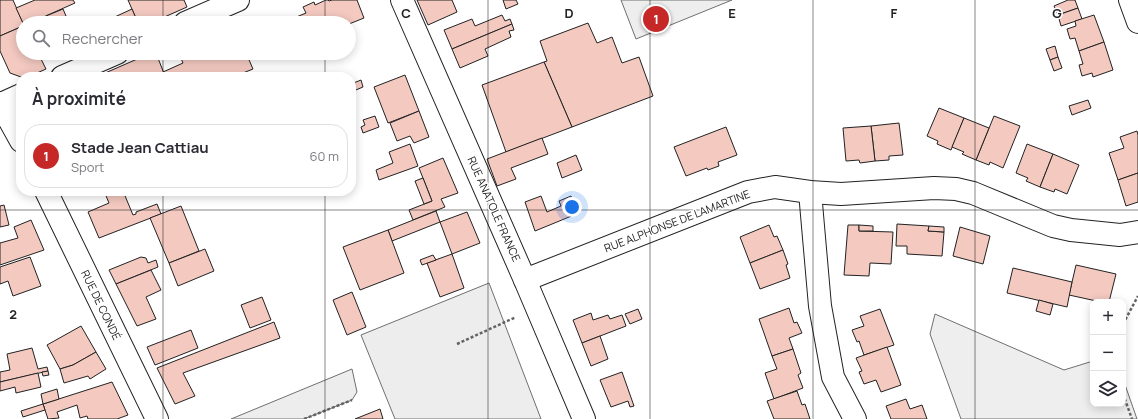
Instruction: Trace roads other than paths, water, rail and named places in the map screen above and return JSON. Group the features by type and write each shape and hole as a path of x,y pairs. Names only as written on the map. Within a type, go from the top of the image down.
{"street":[{"path":"201,16 238,0"},
{"name":"RUE ANATOLE FRANCE","path":"402,0 525,280 584,419"},
{"path":"1130,0 1138,22"},
{"path":"73,72 101,60"},
{"path":"16,99 2,111 16,133"},
{"name":"RUE ALPHONSE DE LAMARTINE","path":"525,280 748,192 775,187 810,192 841,194 934,188 956,189 973,193 1053,226 1071,230 1120,235 1138,232"},
{"path":"810,192 820,306 833,377 855,419"},
{"name":"RUE DE CONDÉ","path":"48,196 157,419"}],"place":[{"name":"Stade Jean Cattiau","path":"656,19"}]}
